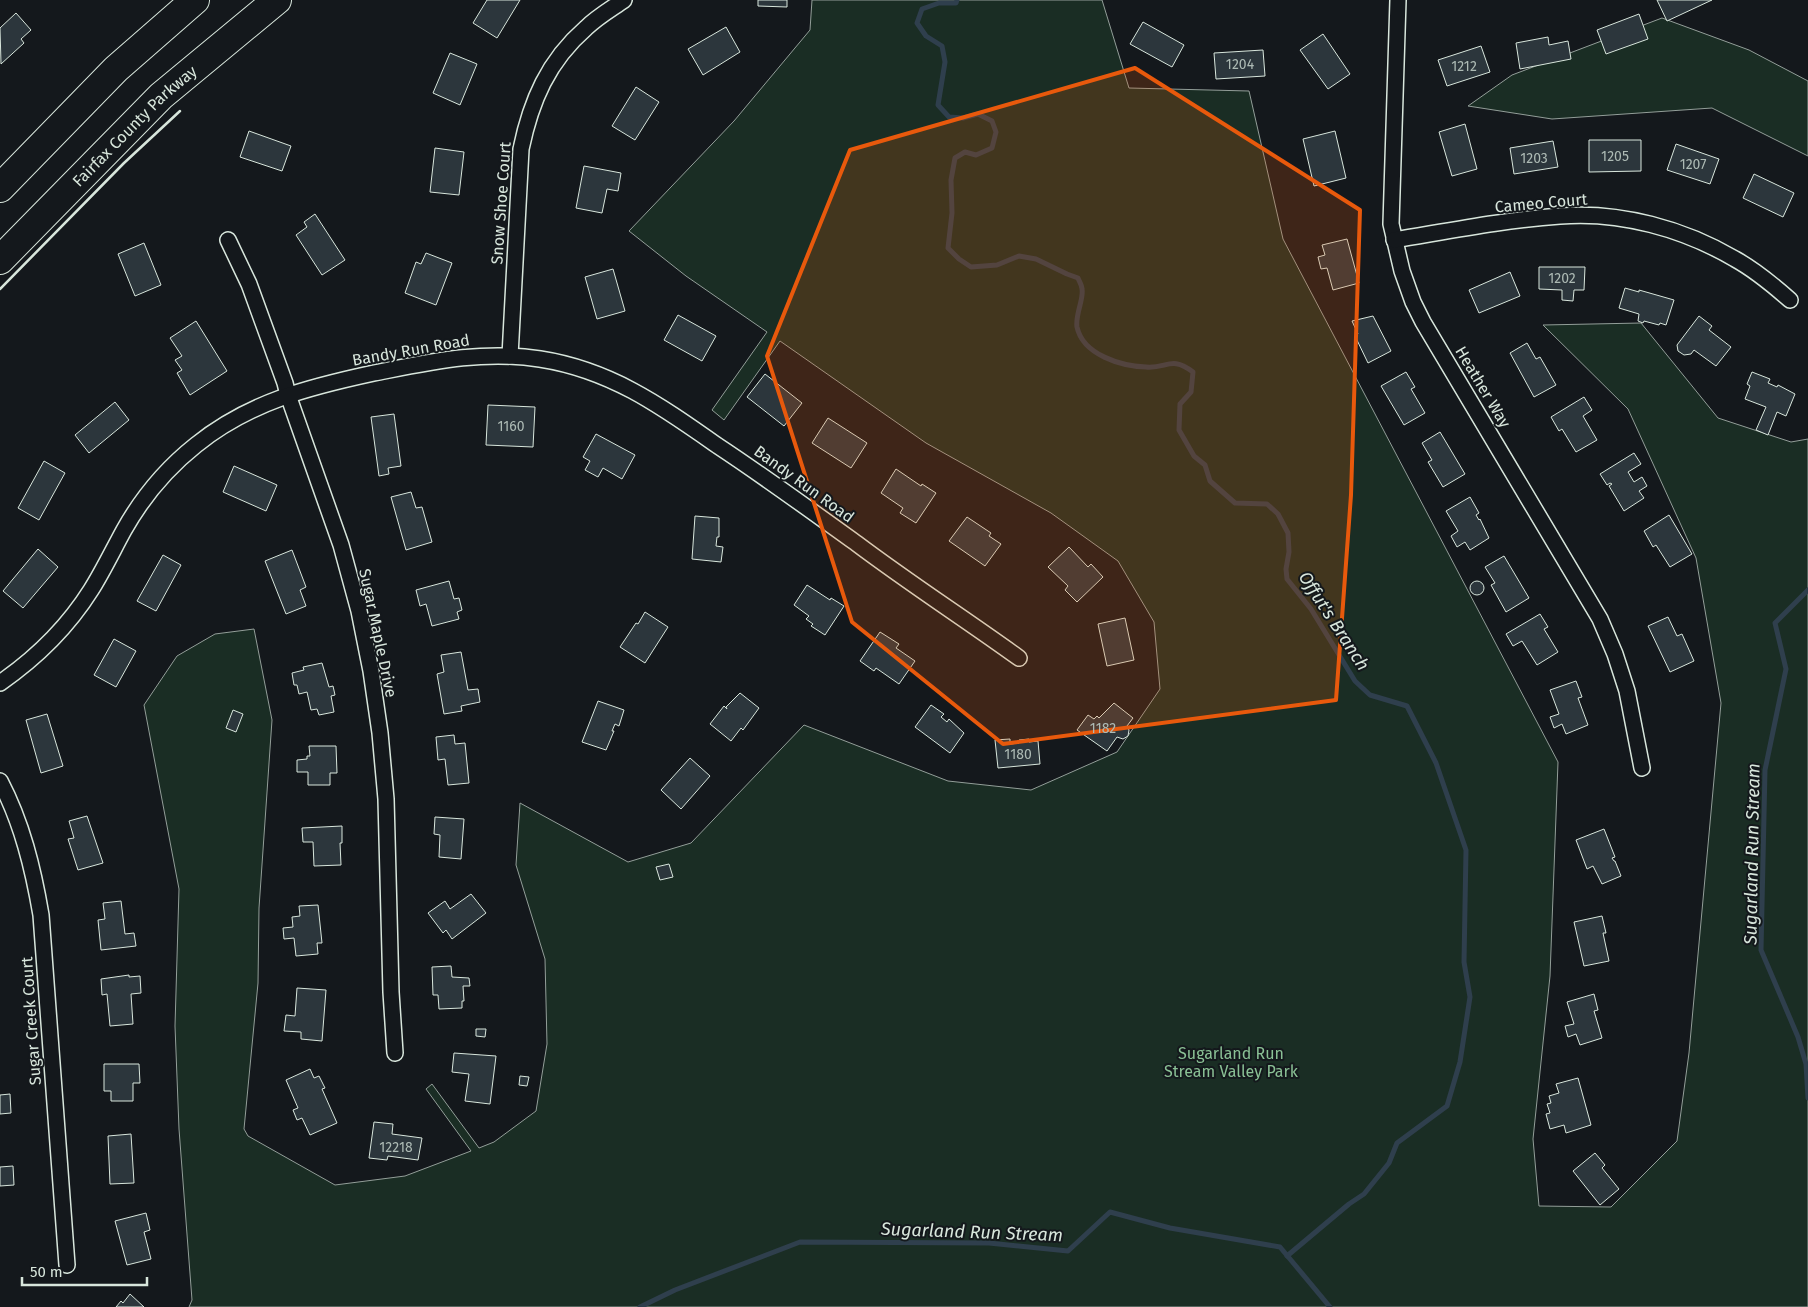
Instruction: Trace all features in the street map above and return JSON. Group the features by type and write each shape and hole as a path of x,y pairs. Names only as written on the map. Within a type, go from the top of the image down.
{"highway":[{"path":"0,188 116,69 195,0"},
{"name":"Fairfax County Parkway","path":"0,260 161,96 277,0"}],"street":[{"name":"Snow Shoe Court","path":"510,356 521,149 527,119 536,94 550,69 566,47 586,27 624,0"},
{"name":"Heather Way","path":"1398,0 1391,224 1402,271 1413,302 1423,322 1600,619 1615,654 1627,691 1642,768"},
{"name":"Cameo Court","path":"1394,240 1524,219 1562,215 1598,216 1633,220 1671,230 1704,242 1736,259 1766,279 1790,300"},
{"name":"Sugar Maple Drive","path":"228,240 249,284 285,382 341,545 359,611 371,671 380,732 386,799 391,992 395,1053"},
{"name":"Bandy Run Road","path":"0,684 23,667 48,644 72,617 92,588 126,526 170,468 196,445 223,426 250,410 288,394 329,382 448,358 485,355 542,359 578,367 615,381 649,398 788,493 893,571 958,614 1019,658"},
{"name":"Sugar Creek Court","path":"0,781 24,837 41,915 67,1265"}],"highlighted area":[{"path":"1135,68 1360,210 1351,495 1336,700 1003,744 852,622 767,356 850,150"}],"green space":[{"name":"Sugarland Run Stream Valley Park","path":"812,0 1102,0 1129,88 1249,91 1283,239 1558,762 1550,976 1533,1139 1539,1206 1611,1207 1677,1141 1689,1053 1721,703 1696,558 1628,409 1543,325 1641,323 1718,418 1791,442 1808,439 1808,1307 189,1307 192,1300 179,1129 175,1026 179,889 144,705 177,656 215,634 254,629 272,720 259,908 258,983 244,1129 248,1136 335,1185 405,1176 471,1151 426,1089 432,1084 479,1148 494,1142 536,1111 547,1044 545,959 516,865 520,803 628,862 691,843 804,725 948,781 1031,790 1117,752 1160,689 1154,622 1118,561 1051,513 926,443 780,341 724,420 712,410 767,332 686,276 629,231 734,121 810,30"},
{"path":"1662,18 1749,50 1808,81 1808,156 1712,108 1552,119 1468,106 1512,75"}],"building":[{"path":"487,0 520,0 497,38 473,23"},
{"path":"758,0 787,0 787,7 758,6"},
{"path":"1657,0 1712,0 1667,21"},
{"path":"16,13 31,30 21,39 24,43 1,64 0,28"},
{"path":"1639,14 1648,39 1606,54 1597,30"},
{"path":"1143,22 1184,45 1172,67 1130,44"},
{"path":"726,27 740,52 703,75 688,49"},
{"path":"1323,34 1350,74 1328,89 1300,50"},
{"path":"1548,37 1549,45 1568,41 1571,59 1520,69 1516,43"},
{"path":"1481,46 1490,72 1447,86 1438,60"},
{"path":"1263,50 1265,76 1216,79 1214,53"},
{"path":"450,53 477,64 460,105 433,93"},
{"path":"636,87 659,102 635,140 612,126"},
{"path":"1465,124 1477,169 1452,176 1439,132"},
{"path":"249,131 291,146 282,171 240,157"},
{"path":"1335,131 1346,178 1314,186 1303,139"},
{"path":"1589,140 1641,140 1641,171 1589,172"},
{"path":"1553,141 1558,167 1514,174 1510,148"},
{"path":"1676,144 1719,159 1710,184 1667,170"},
{"path":"435,148 464,152 459,195 430,192"},
{"path":"584,166 621,173 618,191 607,189 602,213 576,208"},
{"path":"1754,174 1794,193 1783,217 1743,198"},
{"path":"315,214 345,260 322,275 296,235 307,227 304,222"},
{"path":"1347,239 1359,283 1333,290 1327,268 1321,269 1318,257 1325,255 1322,245"},
{"path":"144,243 161,285 135,296 118,254"},
{"path":"426,253 452,263 436,305 405,293 416,262 421,264"},
{"path":"1539,267 1585,267 1584,290 1574,290 1573,301 1562,300 1562,290 1539,289"},
{"path":"613,269 625,311 597,319 585,277"},
{"path":"1510,272 1520,296 1479,313 1469,290"},
{"path":"1625,288 1674,300 1666,325 1644,321 1643,323 1638,321 1639,314 1619,308"},
{"path":"678,315 716,336 702,361 664,340"},
{"path":"1373,316 1391,351 1368,363 1355,336 1358,334 1352,321"},
{"path":"1699,316 1712,326 1709,330 1731,347 1716,366 1694,350 1691,354 1684,355 1678,351 1677,345"},
{"path":"196,321 227,371 190,395 177,373 182,370 175,360 182,356 170,338"},
{"path":"1527,343 1536,359 1540,357 1556,385 1534,397 1510,353"},
{"path":"1406,372 1415,387 1411,389 1425,413 1404,425 1381,386"},
{"path":"1752,372 1770,379 1768,383 1777,387 1778,385 1795,394 1786,416 1777,412 1768,435 1756,430 1766,407 1745,399 1750,386 1747,384"},
{"path":"765,374 802,403 784,426 747,397"},
{"path":"1584,397 1592,410 1583,416 1597,440 1576,452 1562,429 1559,431 1551,417"},
{"path":"115,402 129,420 89,453 75,435"},
{"path":"488,405 535,407 533,447 486,445"},
{"path":"394,414 401,466 388,468 389,474 379,476 371,417"},
{"path":"828,418 867,443 851,468 812,443"},
{"path":"1440,432 1465,474 1443,487 1428,462 1432,460 1422,443"},
{"path":"596,434 635,455 622,479 603,468 598,477 585,470 590,461 583,457"},
{"path":"1634,453 1641,464 1628,472 1634,482 1642,477 1647,486 1639,491 1644,498 1624,511 1609,486 1612,484 1607,485 1600,474"},
{"path":"44,461 65,473 39,520 18,508"},
{"path":"234,466 277,485 266,511 223,492"},
{"path":"896,469 921,486 922,484 936,493 916,523 900,513 903,508 881,493"},
{"path":"411,492 416,508 422,507 432,542 406,550 391,497"},
{"path":"1470,497 1479,513 1476,515 1480,519 1489,538 1470,550 1465,542 1457,547 1451,536 1458,531 1446,511"},
{"path":"1669,515 1692,554 1670,567 1656,545 1653,547 1644,531"},
{"path":"695,516 719,518 719,537 717,537 716,546 723,547 721,562 692,559"},
{"path":"967,517 991,533 989,536 1001,544 985,566 949,541"},
{"path":"1069,547 1088,567 1091,564 1103,577 1077,602 1065,590 1068,586 1048,567"},
{"path":"38,549 58,567 23,608 3,591"},
{"path":"292,550 306,587 300,590 306,606 286,614 265,561"},
{"path":"163,555 181,565 156,611 137,601"},
{"path":"1504,556 1529,598 1506,612 1491,585 1495,583 1485,567"},
{"path":"449,581 454,599 459,598 462,610 457,612 459,619 432,626 426,604 420,606 416,590"},
{"path":"1477,581 1482,583 1484,588 1482,593 1477,595 1472,593 1470,588 1472,583"},
{"path":"807,585 830,600 831,598 844,606 825,635 811,626 813,624 806,619 809,616 794,605"},
{"path":"645,612 668,627 645,663 620,647"},
{"path":"1540,614 1548,627 1544,629 1558,652 1537,665 1522,641 1513,646 1506,634"},
{"path":"1668,617 1677,636 1682,634 1694,661 1670,672 1648,626"},
{"path":"1125,618 1134,660 1107,666 1098,624"},
{"path":"880,632 899,644 896,648 915,661 899,684 876,668 874,671 860,661"},
{"path":"114,639 136,651 116,687 94,675"},
{"path":"461,652 468,690 478,689 480,702 461,706 462,711 444,714 437,674 444,672 441,655"},
{"path":"322,663 329,687 333,686 335,695 331,696 334,712 319,715 317,709 311,710 307,692 299,694 297,685 294,685 292,673 304,670 303,667"},
{"path":"1576,681 1582,697 1578,698 1588,725 1566,734 1562,724 1554,728 1550,717 1559,714 1550,690"},
{"path":"740,693 759,708 743,730 741,728 731,741 710,724 724,706 727,709 726,707"},
{"path":"598,701 624,710 619,726 615,724 606,750 582,742"},
{"path":"1114,703 1133,718 1127,726 1129,730 1128,736 1123,739 1117,737 1107,751 1077,730 1088,715 1094,719 1097,716 1099,718"},
{"path":"931,705 944,714 941,717 947,722 949,719 964,733 950,753 915,727"},
{"path":"233,710 243,714 236,732 226,728"},
{"path":"47,714 63,766 41,773 26,720"},
{"path":"454,735 455,744 465,743 469,783 448,785 445,759 438,760 436,737"},
{"path":"1010,739 1010,744 1019,743 1019,740 1029,739 1029,742 1038,741 1040,764 998,768 995,740"},
{"path":"309,746 336,746 337,773 330,773 330,785 308,785 308,772 297,772 297,760 307,759 307,756 310,756"},
{"path":"690,758 710,776 681,809 661,790"},
{"path":"87,816 103,863 78,870 68,839 74,838 69,821"},
{"path":"435,817 464,819 461,859 439,857 440,835 434,834"},
{"path":"342,826 342,843 340,843 341,865 314,866 313,842 303,842 302,828"},
{"path":"1604,829 1615,857 1612,858 1621,876 1602,884 1593,866 1587,869 1576,840"},
{"path":"669,864 673,877 660,880 656,867"},
{"path":"471,894 486,913 452,939 446,930 443,933 428,913 445,901 450,909"},
{"path":"121,901 125,934 134,933 136,946 101,950 98,920 105,919 103,903"},
{"path":"318,905 322,943 317,943 318,954 296,956 294,938 284,939 283,928 293,927 292,917 300,916 299,906"},
{"path":"1602,916 1606,933 1603,933 1609,961 1584,966 1574,922"},
{"path":"451,966 452,977 469,978 470,986 463,986 464,1001 462,1001 462,1008 439,1009 438,995 433,995 432,967"},
{"path":"129,975 129,977 140,976 141,993 131,994 133,1024 110,1026 107,994 102,995 101,979"},
{"path":"297,988 326,990 322,1041 301,1039 301,1032 284,1031 286,1015 295,1016"},
{"path":"1594,994 1598,1010 1594,1011 1602,1038 1580,1045 1576,1034 1568,1037 1565,1026 1574,1024 1567,1002"},
{"path":"476,1029 486,1029 485,1037 476,1036"},
{"path":"454,1053 496,1056 490,1104 465,1101 469,1074 452,1072"},
{"path":"104,1064 139,1064 140,1083 133,1083 133,1101 111,1101 111,1091 104,1091"},
{"path":"310,1069 314,1078 319,1076 325,1088 322,1089 337,1123 310,1135 302,1118 297,1120 293,1110 298,1108 286,1080"},
{"path":"520,1076 529,1077 527,1086 519,1085"},
{"path":"1578,1078 1591,1125 1566,1133 1564,1125 1550,1129 1546,1114 1550,1113 1547,1104 1551,1103 1549,1096 1559,1093 1556,1084"},
{"path":"10,1094 11,1113 0,1114 0,1095"},
{"path":"374,1122 393,1124 392,1134 422,1138 418,1160 388,1156 387,1160 369,1158"},
{"path":"131,1134 134,1183 110,1184 108,1136"},
{"path":"1595,1153 1605,1165 1602,1168 1619,1189 1600,1205 1573,1171"},
{"path":"13,1166 14,1185 0,1186 0,1167"},
{"path":"146,1213 150,1230 144,1232 151,1259 127,1265 115,1221"},
{"path":"130,1294 144,1307 116,1307 121,1301 123,1303"}],"waterway":[{"name":"Offut's Branch","path":"957,0 956,3 939,3 922,9 917,23 926,36 942,46 945,62 938,105 949,117 963,118 978,114 992,121 996,132 992,148 976,155 965,152 955,158 951,180 952,213 948,248 971,267 997,265 1019,256 1036,259 1078,278 1082,286 1082,297 1077,317 1077,327 1081,337 1095,352 1126,364 1153,367 1174,363 1186,367 1193,372 1191,392 1180,404 1179,430 1194,456 1205,465 1210,481 1235,503 1267,504 1278,514 1288,533 1287,579 1311,609 1355,681 1370,695 1407,706 1436,763 1466,850 1464,962 1470,997 1460,1062 1447,1106 1397,1143 1389,1163 1364,1194 1349,1204 1287,1256"},
{"name":"Sugarland Run Stream","path":"1808,590 1775,623 1786,669 1765,770 1761,950 1798,1037 1806,1064 1808,1098"},
{"name":"Sugarland Run Stream","path":"640,1307 675,1290 800,1242 989,1243 1068,1251 1110,1212 1170,1228 1280,1247 1330,1307"}],"wall":[{"path":"0,289 124,163 180,111"}]}
